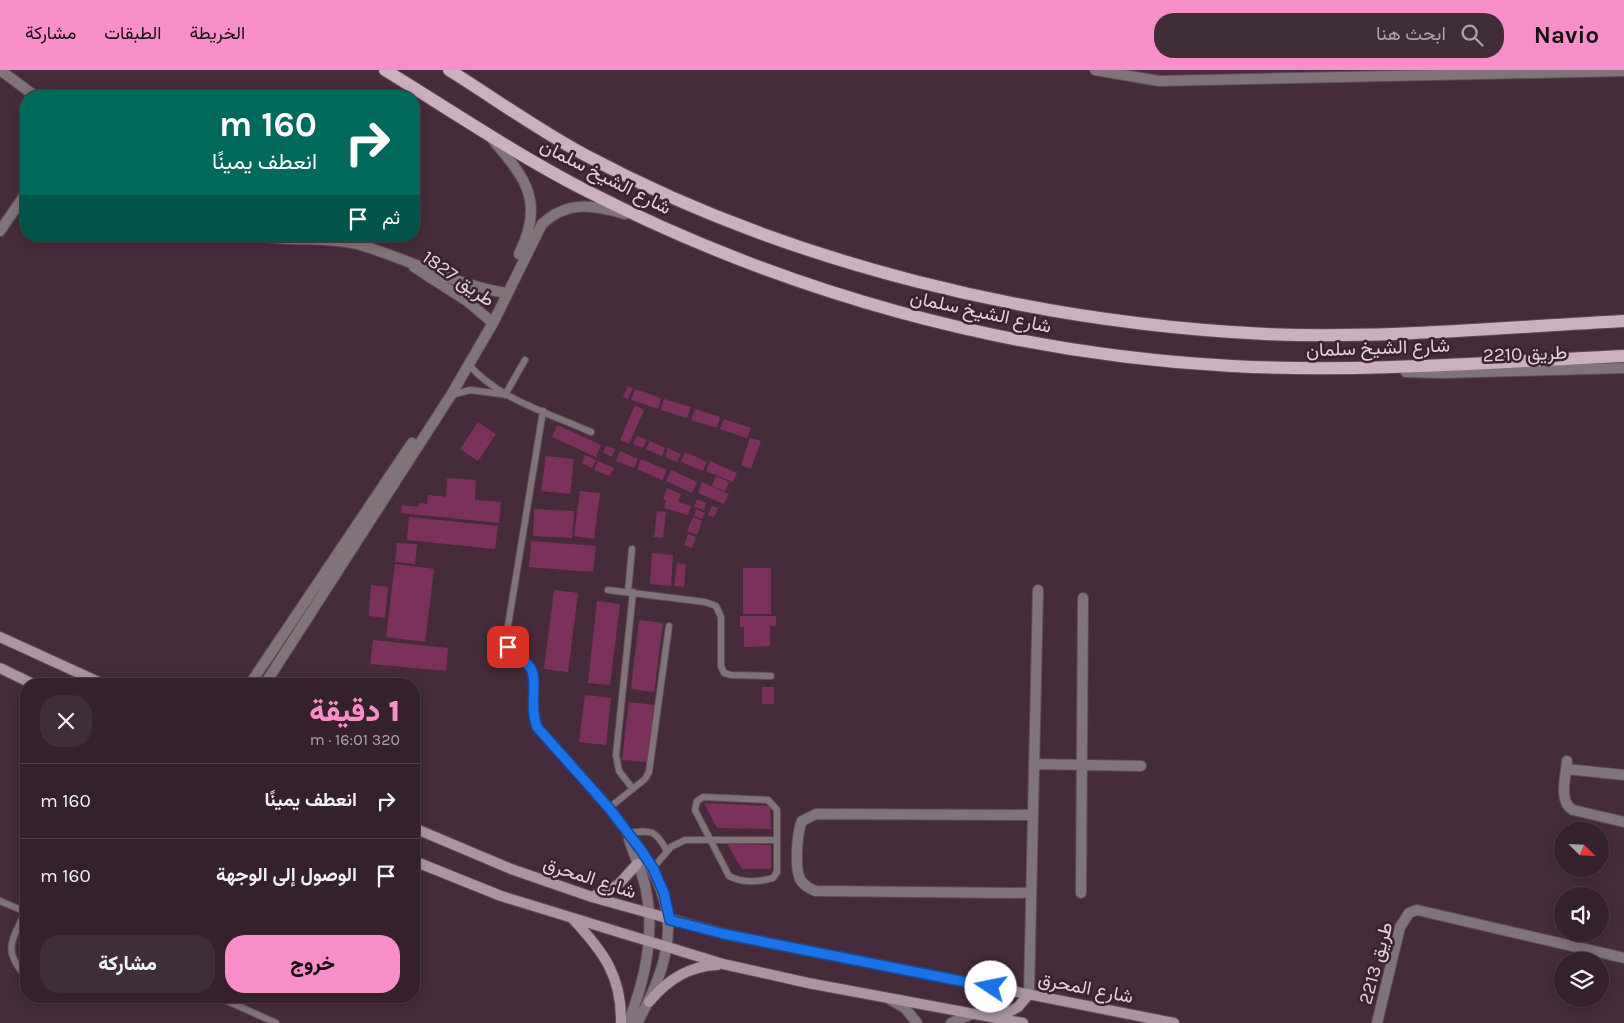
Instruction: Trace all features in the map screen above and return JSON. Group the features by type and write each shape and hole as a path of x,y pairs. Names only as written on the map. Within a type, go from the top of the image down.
{"main road":[{"name":"شارع الشيخ سلمان","path":"385,70 417,90"},
{"name":"شارع الشيخ سلمان","path":"449,70 584,155 683,202 777,238 855,264 970,295 1069,314 1159,326 1268,334 1373,334 1624,321"},
{"name":"شارع الشيخ سلمان","path":"420,92 487,134 578,186 645,220 761,268 834,293 898,313 1011,339 1097,353 1164,361 1290,368 1367,367 1624,356"},
{"path":"0,637 90,678"},
{"path":"0,668 21,678"},
{"name":"شارع المحرق","path":"420,831 511,869 592,897 724,934 1174,1023"},
{"path":"420,863 502,896 723,964 1022,1023"},
{"path":"592,897 618,885 637,864"},
{"path":"572,918 606,958 616,981 621,1006 621,1023"},
{"path":"649,1002 660,988 674,978 698,967 723,964"},
{"path":"996,1018 1018,1008 1029,994"}],"street":[{"path":"0,70 27,90"},
{"path":"1095,70 1118,72 1159,81 1624,71"},
{"path":"269,678 469,365 523,247 530,221 531,201 526,184 516,168 487,134"},
{"path":"0,231 20,202"},
{"path":"503,293 535,236 554,213 579,206 599,206 645,220"},
{"name":"طريق 1827","path":"346,242 475,286 503,293"},
{"name":"طريق 1827","path":"405,261 468,301 490,321"},
{"path":"254,678 446,392 490,321"},
{"name":"طريق 2210","path":"1367,367 1441,373 1624,368"},
{"path":"1029,994 1038,590"},
{"path":"1081,893 1083,598"},
{"path":"1034,764 1141,766"},
{"path":"1624,775 1566,765 1564,799 1570,809 1624,822"},
{"path":"1031,893 816,891 805,885 798,875 798,831 802,821 816,814 1033,815"},
{"path":"627,833 646,888 650,914 650,942 639,991 628,1023"},
{"path":"627,833 653,868 664,893 670,920 667,947 649,1002 637,1023"},
{"name":"طريق 2213","path":"1377,1023 1400,927 1409,913 1417,910 1624,958"},
{"path":"888,998 905,1008 917,1023"},
{"path":"950,1023 972,1014"}],"lane":[{"path":"505,395 525,360"},
{"path":"469,365 486,382 505,395 591,432"},
{"path":"451,395 470,390 505,395"},
{"path":"543,411 506,638 512,653 526,662 534,675 532,711 537,727 609,808 627,833 652,832 659,837 667,851"},
{"path":"632,549 616,754 619,771 633,789"},
{"path":"608,590 705,602 716,606 721,617 722,666 724,673 731,675 771,676"},
{"path":"609,808 645,779 649,772 669,626"},
{"path":"703,797 768,800 777,810 777,872 773,878 764,881 737,880 729,876 710,839 694,810 697,801 703,797"},
{"path":"653,868 667,851 685,840 777,840"},
{"path":"0,901 20,909"},
{"path":"20,925 11,945 13,962 20,970"},
{"path":"232,1003 276,1023"}],"building":[{"path":"628,386 633,388 628,399 623,397"},
{"path":"635,389 661,398 658,409 631,400"},
{"path":"664,399 691,407 687,418 661,410"},
{"path":"635,405 644,410 629,444 620,440"},
{"path":"695,409 720,417 717,428 691,420"},
{"path":"724,419 751,428 747,438 720,429"},
{"path":"478,422 496,434 478,461 460,449"},
{"path":"557,425 601,445 596,457 552,437"},
{"path":"637,436 647,440 643,448 633,444"},
{"path":"750,438 761,441 751,469 741,465"},
{"path":"650,441 665,448 662,456 646,449"},
{"path":"606,446 615,449 612,457 603,453"},
{"path":"668,448 681,454 677,462 665,457"},
{"path":"620,451 638,459 634,468 616,461"},
{"path":"685,452 707,462 703,471 681,462"},
{"path":"585,455 596,460 592,468 582,463"},
{"path":"546,456 574,459 570,494 541,491"},
{"path":"641,459 667,470 662,480 637,469"},
{"path":"598,461 614,468 610,476 594,470"},
{"path":"710,461 737,473 733,482 706,471"},
{"path":"671,470 697,482 692,493 666,481"},
{"path":"716,476 729,482 725,491 712,486"},
{"path":"447,478 476,480 475,500 501,502 499,523 401,513 402,505 419,507 419,503 427,504 428,495 446,497"},
{"path":"702,482 729,494 724,504 698,493"},
{"path":"667,488 681,494 678,502 691,506 688,515 664,508 666,500 663,499"},
{"path":"580,491 600,493 594,539 574,536"},
{"path":"697,499 706,503 704,510 694,507"},
{"path":"712,506 718,508 714,517 708,515"},
{"path":"534,509 574,511 572,538 533,536"},
{"path":"696,509 705,513 702,519 694,516"},
{"path":"657,511 666,512 663,538 654,537"},
{"path":"409,517 498,526 495,549 407,540"},
{"path":"693,517 702,521 697,535 687,531"},
{"path":"688,534 696,537 692,548 684,545"},
{"path":"531,541 596,546 593,572 529,567"},
{"path":"397,543 417,544 415,564 395,562"},
{"path":"652,553 673,555 671,586 650,584"},
{"path":"677,563 686,564 684,587 674,586"},
{"path":"395,564 434,569 425,642 386,637"},
{"path":"743,568 771,568 771,614 743,614"},
{"path":"371,585 388,587 385,618 369,616"},
{"path":"554,590 578,593 568,672 544,669"},
{"path":"597,601 620,604 610,685 588,683"},
{"path":"740,616 776,616 776,626 770,626 770,646 744,647 744,627 740,627"},
{"path":"639,620 663,623 654,692 631,689"},
{"path":"373,640 448,648 446,671 370,664"},
{"path":"762,687 774,687 774,704 762,704"},
{"path":"585,695 611,698 606,745 579,742"},
{"path":"629,702 654,705 647,762 622,760"},
{"path":"704,803 770,806 771,829 717,828"},
{"path":"727,844 771,845 771,869 742,869"}],"route":[{"path":"508,647 512,653 526,662 534,675 532,711 537,727 609,808 641,850 653,868 664,893 670,920 724,934 991,987"}]}
